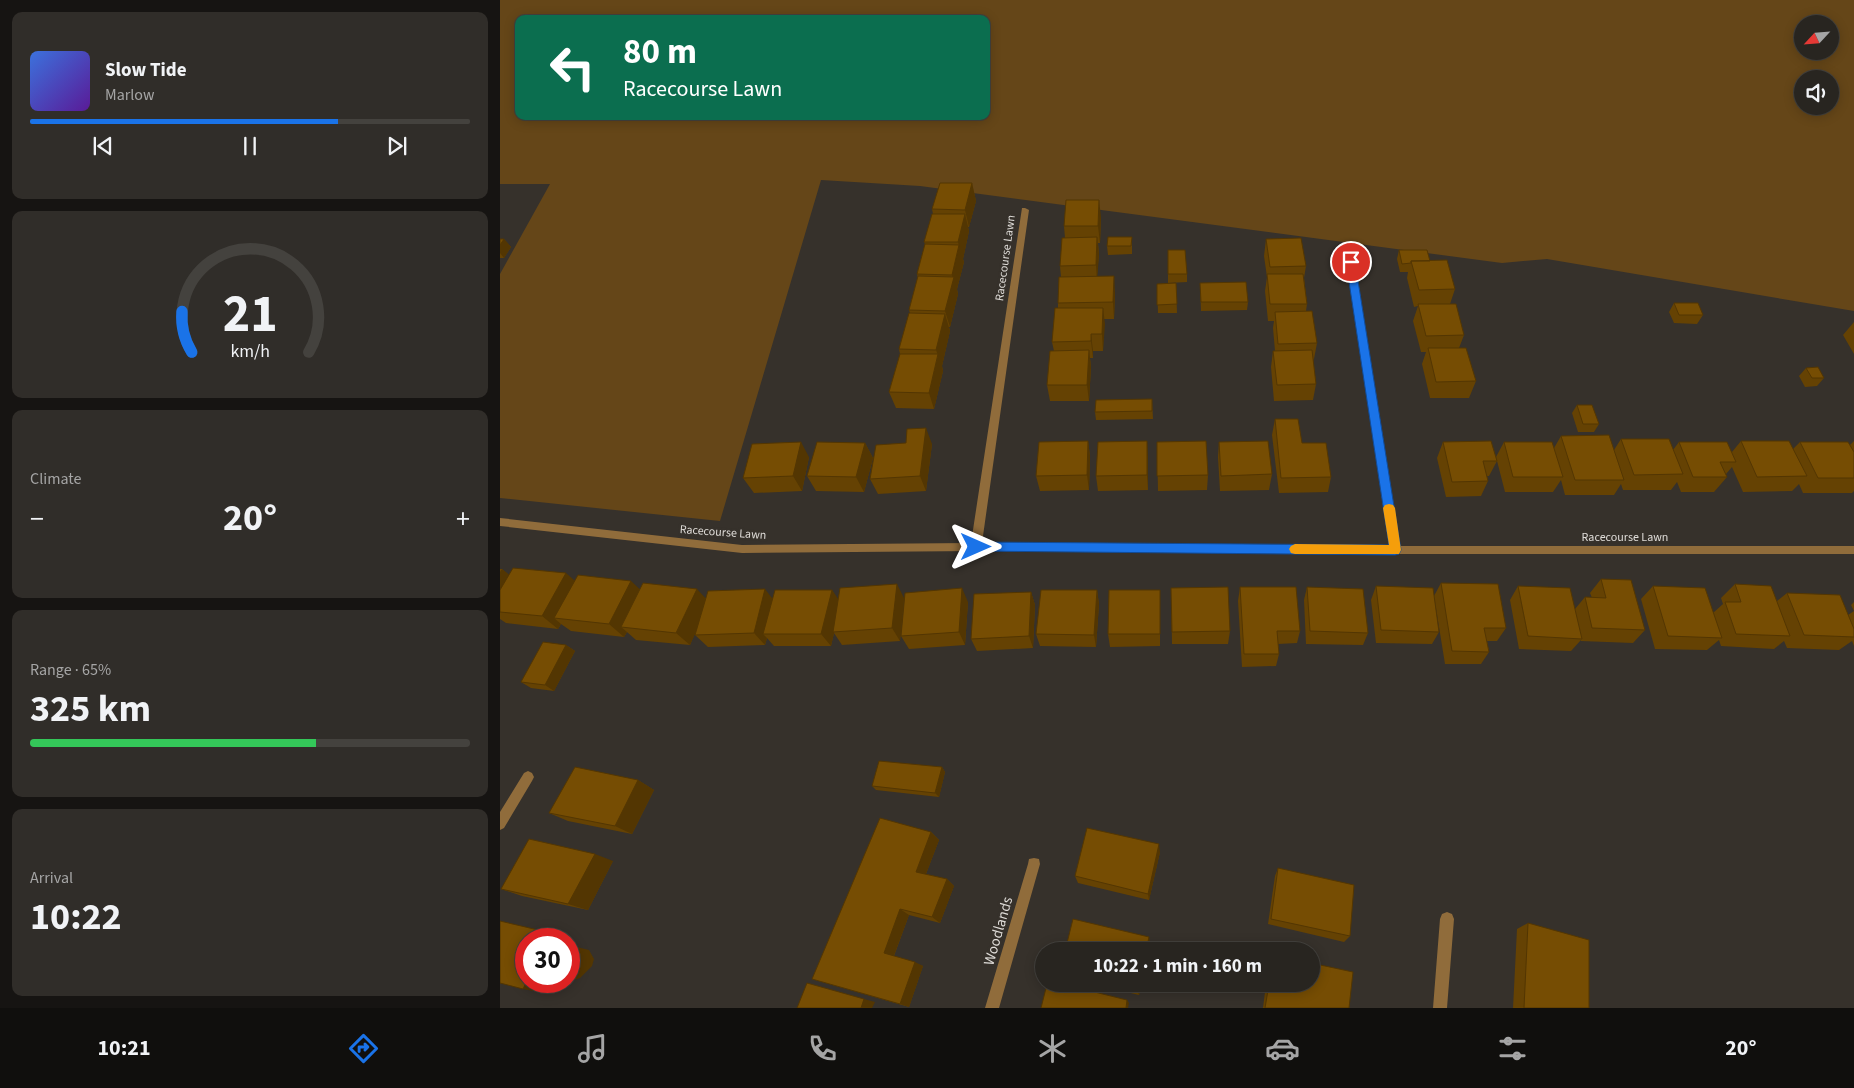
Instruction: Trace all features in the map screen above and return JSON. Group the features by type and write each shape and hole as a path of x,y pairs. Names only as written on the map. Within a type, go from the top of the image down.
{"street":[{"name":"Racecourse Lawn","path":"976,547 1025,210"},
{"path":"1351,262 1395,550"},
{"name":"Racecourse Lawn","path":"500,522 742,549 976,547 1395,550 1854,550"},
{"path":"500,824 528,777"},
{"name":"Woodlands","path":"992,1008 1034,864"},
{"path":"1440,1008 1447,919"}],"shaded area":[{"path":"500,0 1854,0 1854,311 1547,259 1502,263 920,186 821,180 720,521 500,498 500,274 550,184 500,184"}],"building":[{"path":"940,183 972,183 965,210 932,209"},
{"path":"1066,200 1099,200 1098,226 1064,226"},
{"path":"932,214 965,214 958,242 924,242"},
{"path":"1097,237 1096,265 1060,266 1062,238"},
{"path":"1108,237 1132,237 1131,246 1107,246"},
{"path":"1301,238 1306,266 1270,267 1266,239"},
{"path":"925,244 959,245 952,275 917,274"},
{"path":"1168,250 1185,250 1187,274 1168,274"},
{"path":"1399,250 1427,250 1430,261 1411,261 1411,263 1402,264"},
{"path":"1447,260 1455,289 1419,290 1411,261"},
{"path":"1267,274 1303,274 1307,304 1270,304"},
{"path":"918,276 954,277 945,311 909,310"},
{"path":"1114,276 1113,302 1058,303 1059,277"},
{"path":"1246,282 1248,302 1201,302 1200,283"},
{"path":"1176,283 1177,304 1157,305 1157,284"},
{"path":"1674,303 1698,303 1703,315 1679,315"},
{"path":"1418,304 1456,304 1464,335 1426,336"},
{"path":"1055,308 1103,308 1102,334 1091,334 1091,341 1052,342"},
{"path":"1312,311 1317,343 1278,344 1275,312"},
{"path":"909,313 945,314 936,350 899,349"},
{"path":"1428,348 1466,348 1476,381 1436,382"},
{"path":"1089,350 1087,385 1047,385 1050,351"},
{"path":"1312,350 1316,384 1277,385 1273,351"},
{"path":"900,354 938,354 929,393 889,392"},
{"path":"1818,367 1824,378 1812,378 1806,368"},
{"path":"1152,399 1152,411 1095,412 1096,400"},
{"path":"1577,405 1592,405 1599,424 1583,424"},
{"path":"1275,419 1298,419 1302,443 1326,443 1331,477 1281,478"},
{"path":"926,428 920,476 870,479 876,445 906,443 907,429"},
{"path":"1609,435 1624,480 1575,480 1561,436"},
{"path":"1621,439 1669,439 1683,474 1634,475"},
{"path":"1088,441 1087,475 1036,476 1039,442"},
{"path":"1147,441 1147,475 1096,476 1098,442"},
{"path":"1206,441 1208,475 1157,476 1157,442"},
{"path":"1268,441 1272,474 1221,476 1219,442"},
{"path":"1491,441 1497,461 1483,461 1488,481 1452,482 1443,442"},
{"path":"1741,441 1789,441 1807,476 1757,477"},
{"path":"801,442 793,476 743,478 752,444"},
{"path":"817,442 865,443 856,477 807,476"},
{"path":"1504,442 1552,442 1563,477 1513,477"},
{"path":"1679,442 1727,442 1736,462 1720,462 1727,477 1693,477"},
{"path":"1800,442 1848,442 1854,452 1854,478 1818,478"},
{"path":"513,568 566,573 542,616 500,612 500,590"},
{"path":"578,575 631,581 609,624 554,618"},
{"path":"1601,579 1631,580 1645,630 1592,628 1585,597 1606,598"},
{"path":"643,583 697,589 676,633 621,627"},
{"path":"1441,583 1498,584 1506,628 1484,628 1489,652 1452,651"},
{"path":"897,584 892,628 833,632 840,588"},
{"path":"1735,584 1771,586 1790,636 1736,634 1725,602 1741,602"},
{"path":"1376,586 1433,588 1439,632 1381,630"},
{"path":"1518,586 1570,588 1582,639 1528,636"},
{"path":"1653,586 1705,588 1722,638 1668,636"},
{"path":"1228,587 1230,631 1172,632 1171,588"},
{"path":"1240,587 1296,587 1300,631 1277,631 1279,654 1244,654"},
{"path":"1307,587 1363,589 1368,633 1310,631"},
{"path":"962,588 959,632 901,636 905,593"},
{"path":"765,589 754,633 695,635 708,591"},
{"path":"775,590 832,590 821,634 763,634"},
{"path":"1041,590 1097,590 1094,635 1036,634"},
{"path":"1109,590 1160,590 1160,634 1108,634"},
{"path":"1031,592 1029,636 971,639 974,594"},
{"path":"1787,593 1840,595 1854,629 1854,637 1804,635"},
{"path":"543,642 566,645 545,685 521,682"},
{"path":"879,761 942,767 935,793 872,786"},
{"path":"575,767 638,780 615,826 549,813"},
{"path":"880,818 931,832 916,872 947,879 932,917 900,909 884,953 915,962 900,1004 812,979"},
{"path":"1087,828 1159,844 1148,894 1075,876"},
{"path":"529,839 595,854 568,904 501,889"},
{"path":"1278,868 1354,885 1350,936 1271,919"},
{"path":"1073,919 1149,937 1148,942 1067,942"},
{"path":"500,921 530,928 515,928 515,987 500,983"},
{"path":"1528,923 1589,940 1589,1008 1524,1008"},
{"path":"1320,965 1353,972 1349,1008 1265,1008 1268,992 1320,992"},
{"path":"807,983 864,999 861,1008 797,1008"},
{"path":"1045,992 1094,992 1127,1000 1126,1008 1041,1008"}],"slow traffic":[{"path":"1295,549 1395,550 1389,508"}],"route":[{"path":"976,547 1395,550 1351,262"}]}
